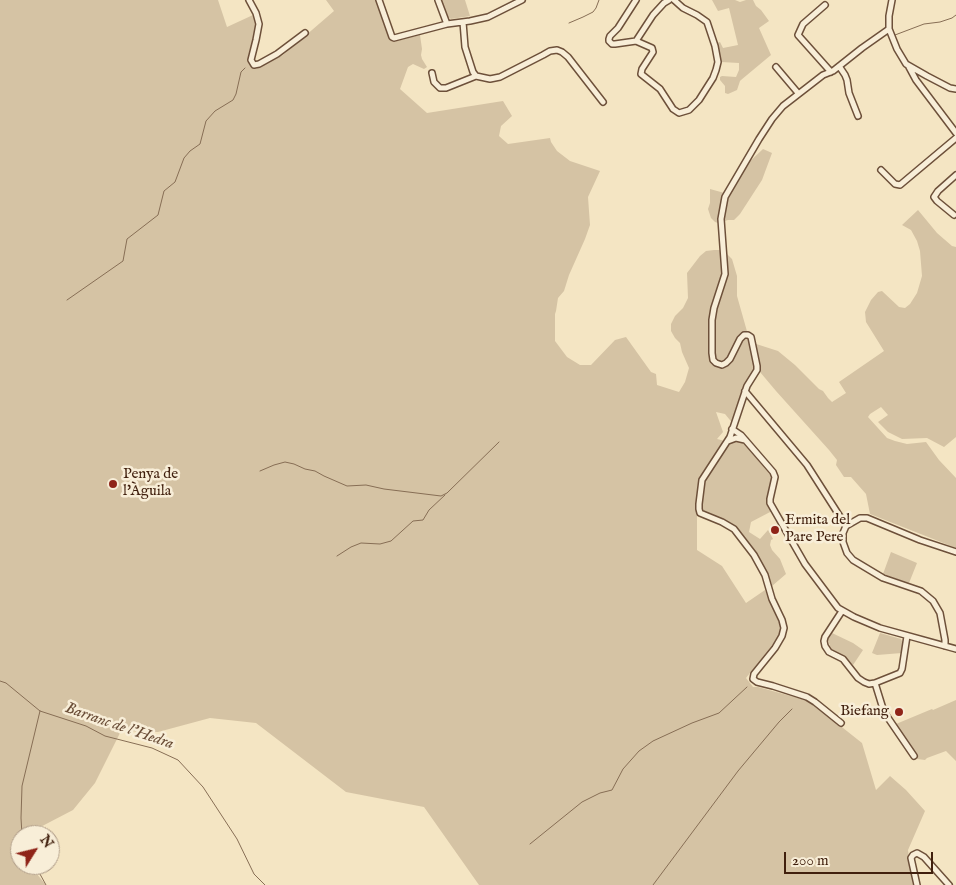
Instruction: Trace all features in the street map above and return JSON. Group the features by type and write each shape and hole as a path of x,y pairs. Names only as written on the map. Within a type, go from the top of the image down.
{"street":[{"path":"249,0 256,13 258,24 252,59 254,65 277,54 305,33"},
{"path":"379,0 392,37 446,24 488,17 522,0"},
{"path":"438,0 446,24"},
{"path":"636,0 609,40 612,44 636,41 649,46 653,54 641,70 642,76 660,89 675,111 682,112 692,108 699,100 713,78 717,67 717,58 707,22 683,8 674,0"},
{"path":"636,41 653,15 669,0"},
{"path":"892,0 889,29 906,64 956,89"},
{"path":"825,5 803,24 798,35 831,72"},
{"path":"463,22 465,47 476,76"},
{"path":"841,723 807,697 757,682 753,679 754,674 782,636 784,628 782,620 760,565 739,535 734,529 722,522 700,513 699,504 702,480 728,441 749,381 757,370 751,337 748,335 744,335 740,339 730,359 722,365 713,360 712,320 725,274 721,219 722,206 727,191 759,138 783,106 798,93 823,75 831,72 889,29"},
{"path":"432,73 435,84 442,88 476,76 494,79 543,54 557,50 568,57 603,102"},
{"path":"838,66 845,75 849,93 858,116"},
{"path":"909,66 916,80 956,133"},
{"path":"776,67 798,93"},
{"path":"881,170 895,184 900,185 956,138"},
{"path":"954,215 937,201 934,196 956,175"},
{"path":"745,391 807,465 846,526"},
{"path":"732,428 746,440 774,475 770,503 805,564 836,606 842,611 880,628 956,649"},
{"path":"728,441 736,438 746,440"},
{"path":"945,646 946,640 940,613 933,601 921,591 883,578 853,560 847,553 843,542 843,533 846,526 860,518 867,518 920,540 956,552"},
{"path":"842,611 825,637 825,646 829,652 845,661 860,680 869,684 893,677 901,672 907,636"},
{"path":"875,683 884,712 914,756"},
{"path":"917,885 911,858 917,853 950,885"}],"shaded area":[{"path":"0,0 218,0 227,27 253,15 255,18 255,31 249,60 250,65 256,69 283,55 334,11 326,0 376,0 390,39 393,42 420,35 421,55 427,67 424,69 413,64 408,67 400,89 427,113 503,101 512,116 501,126 499,136 508,144 550,138 557,151 570,161 600,171 588,197 590,225 564,291 558,298 555,314 555,341 567,357 580,365 591,365 615,340 626,337 651,372 656,374 657,385 679,392 685,382 689,368 680,343 671,331 671,324 688,298 687,273 706,251 719,250 732,259 737,276 737,296 750,342 778,351 823,391 832,402 846,393 839,382 884,351 866,322 865,312 871,300 878,292 882,291 899,307 905,308 917,293 922,276 920,251 911,230 902,225 918,210 937,233 952,246 956,247 956,437 944,447 927,438 902,439 888,432 878,422 888,415 881,407 868,417 887,438 907,444 926,442 939,460 956,478 956,548 870,514 866,494 851,477 844,477 836,465 837,460 829,450 760,372 748,387 745,403 736,424 734,425 725,414 716,412 723,432 717,439 729,442 742,441 771,476 767,504 772,511 751,522 749,532 760,539 768,530 773,539 770,545 772,550 780,559 786,574 772,586 762,563 741,532 719,517 697,511 697,550 722,566 746,603 765,590 780,625 777,639 746,678 753,687 809,701 862,743 876,790 890,776 925,811 908,850 913,885 479,885 424,807 346,792 256,723 210,718 158,732 121,731 95,783 73,810 44,825 10,825 10,875 38,875 46,885 0,885"},
{"path":"441,0 465,0 470,16 451,19 448,17"},
{"path":"712,0 735,0 740,2 753,0 769,21 759,28 771,55 740,81 737,90 728,94 725,93 725,86 720,77 736,77 739,63 721,62 717,43 720,42 723,48 738,45 729,8 718,11"},
{"path":"763,149 772,153 762,180 740,214 734,220 715,222 711,218 708,209 710,189 728,194 746,165"},
{"path":"891,552 917,563 909,583 883,574"},
{"path":"832,633 863,650 853,665 846,657 831,649 828,640"},
{"path":"880,633 901,639 902,653 877,655 872,653"},
{"path":"956,700 956,761 946,751 925,760 917,759 916,753 896,724"}],"waterway":[{"path":"569,23 593,12 599,0"},
{"path":"895,35 924,24 940,22 956,15"},
{"path":"67,300 123,261 127,239 158,215 164,191 175,182 184,158 200,144 206,121 215,111 233,100 241,72 245,68"},
{"path":"260,471 285,462 315,471 347,486 366,485 441,496 447,493 499,442"},
{"path":"337,556 361,543 380,544 391,541 413,521 423,520 429,510 445,495"},
{"name":"Barranc de l'Hedra","path":"0,681 6,683 40,711 86,726 105,736 152,748 178,760 203,787 237,839 254,874 265,885"},
{"path":"530,844 582,802 600,793 612,790 623,769 639,751 653,741 719,713 747,687"},
{"path":"653,885 738,771 792,709"},
{"path":"21,825 22,786 40,711"},
{"path":"40,875 46,885"}],"place":[{"name":"Penya de l'Àguila","path":"113,484"},
{"name":"Ermita del Pare Pere","path":"775,530"},
{"name":"Biefang","path":"899,712"}]}
